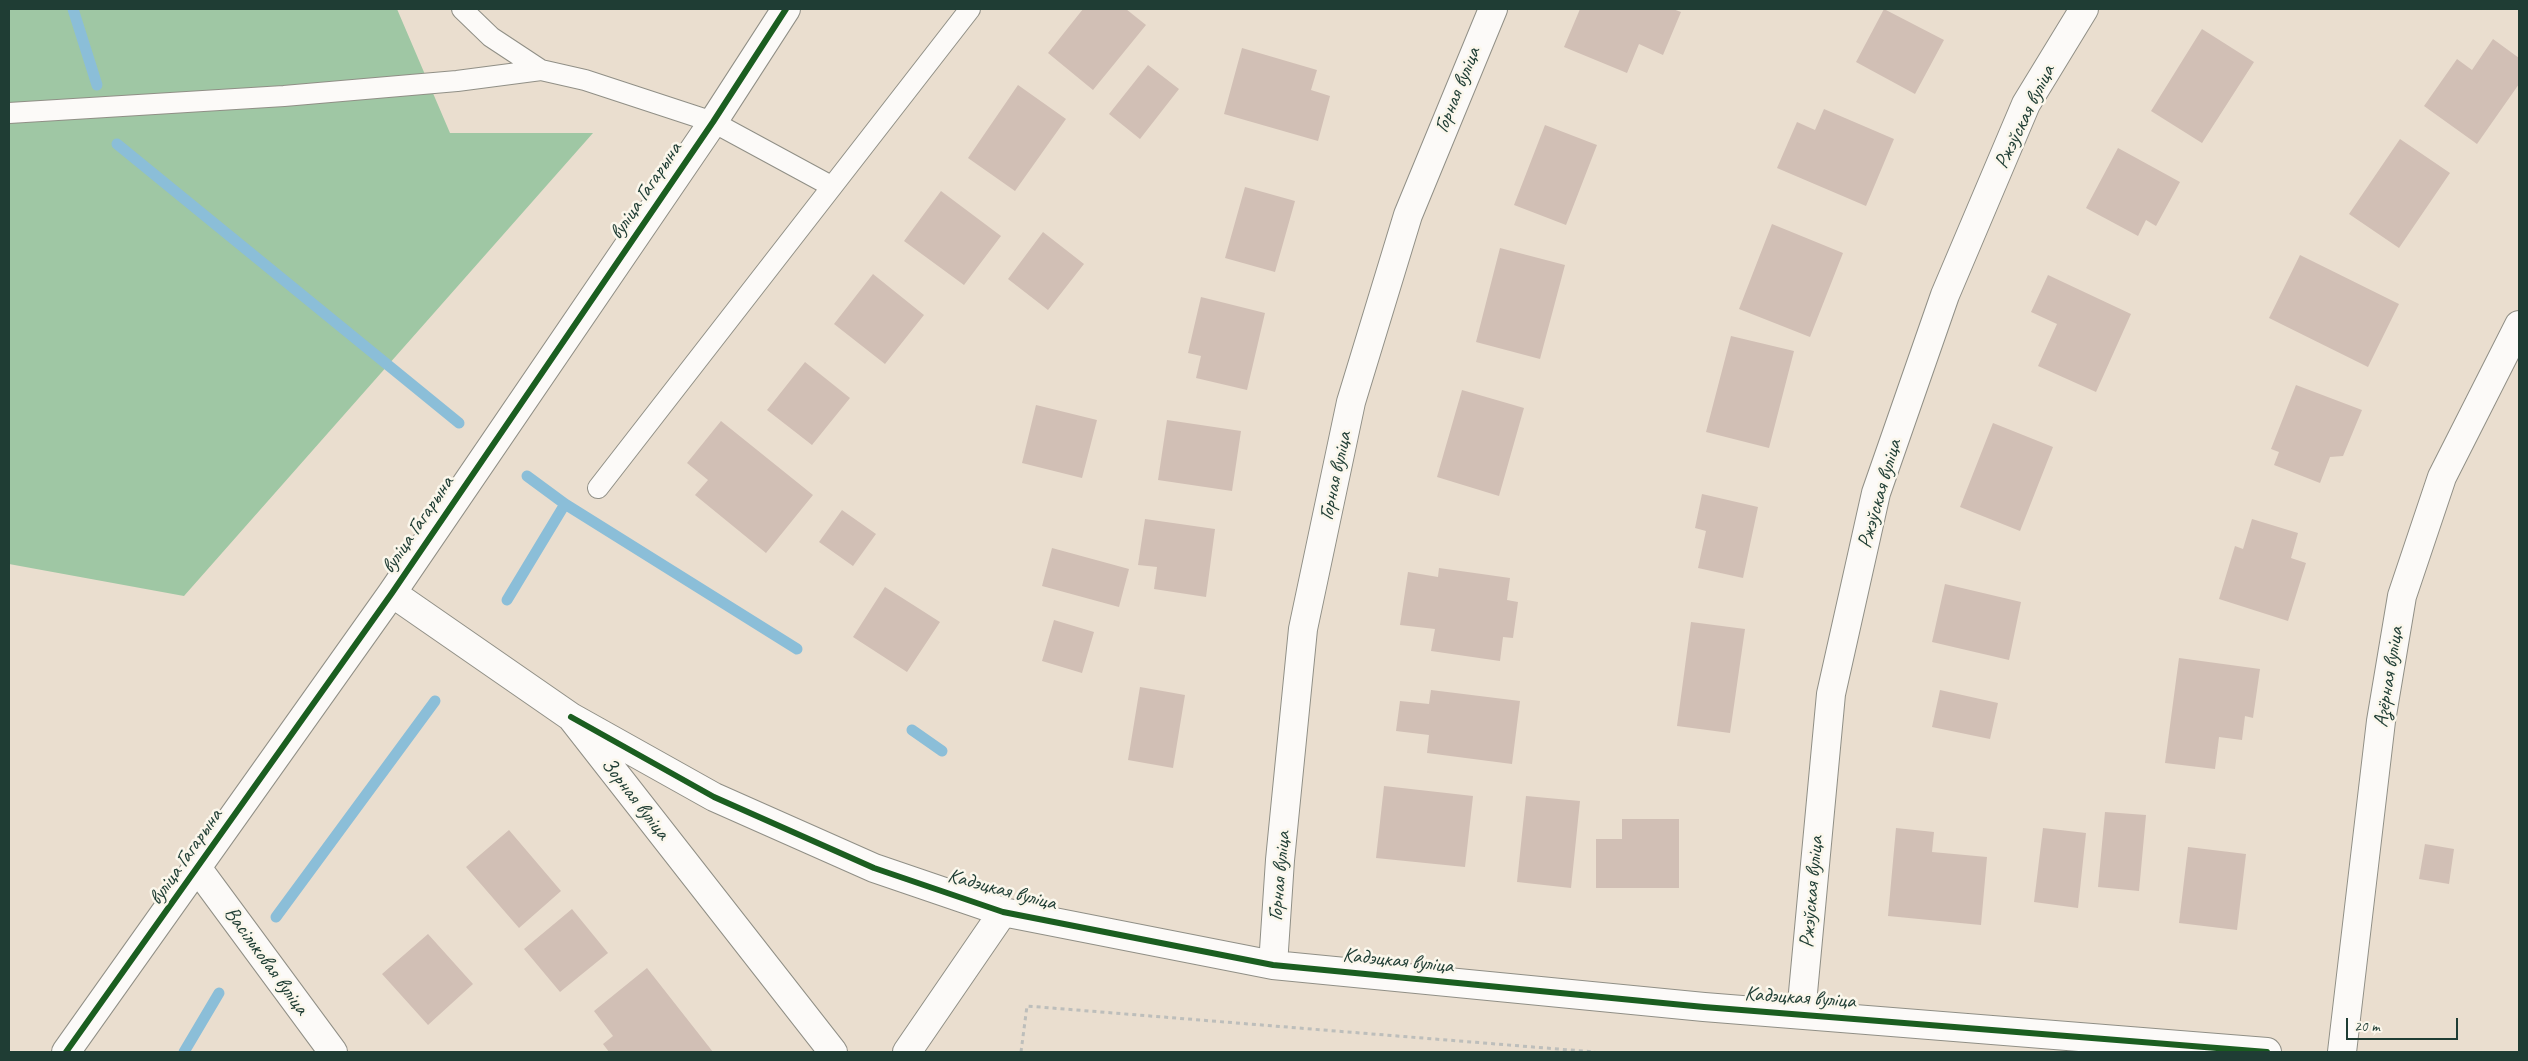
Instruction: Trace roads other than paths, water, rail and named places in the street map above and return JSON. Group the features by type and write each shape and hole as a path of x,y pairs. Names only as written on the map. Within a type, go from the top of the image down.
{"street":[{"name":"вуліца Гагарына","path":"66,1052 198,869 392,593 713,122 786,9"},
{"name":"Горная вуліца","path":"1273,964 1280,860 1304,629 1351,402 1408,215 1493,9"},
{"name":"Ржэўская вуліца","path":"1801,1014 1831,694 1876,493 1945,295 2026,104 2084,9"},
{"name":"Азёрная вуліца","path":"2342,1052 2381,721 2402,596 2442,477 2519,325"},
{"name":"Зорная вуліца","path":"392,593 571,717 833,1052"},
{"name":"Кадэцкая вуліца","path":"571,717 714,797 874,868 1003,912 1273,964 1704,1007 2267,1052"},
{"name":"Васільковая вуліца","path":"198,869 333,1052"},
{"path":"907,1052 1003,912"}],"lane":[{"path":"462,9 491,37 541,70 585,80 713,122 831,186"},
{"path":"598,488 970,9"},
{"path":"9,113 284,96 457,82 541,70"}],"waterway":[{"path":"73,9 97,85"},
{"path":"117,144 459,423"},
{"path":"527,476 565,504 797,649"},
{"path":"507,600 565,504"},
{"path":"276,917 435,701"},
{"path":"912,730 942,751"},
{"path":"184,1052 219,993"}]}
